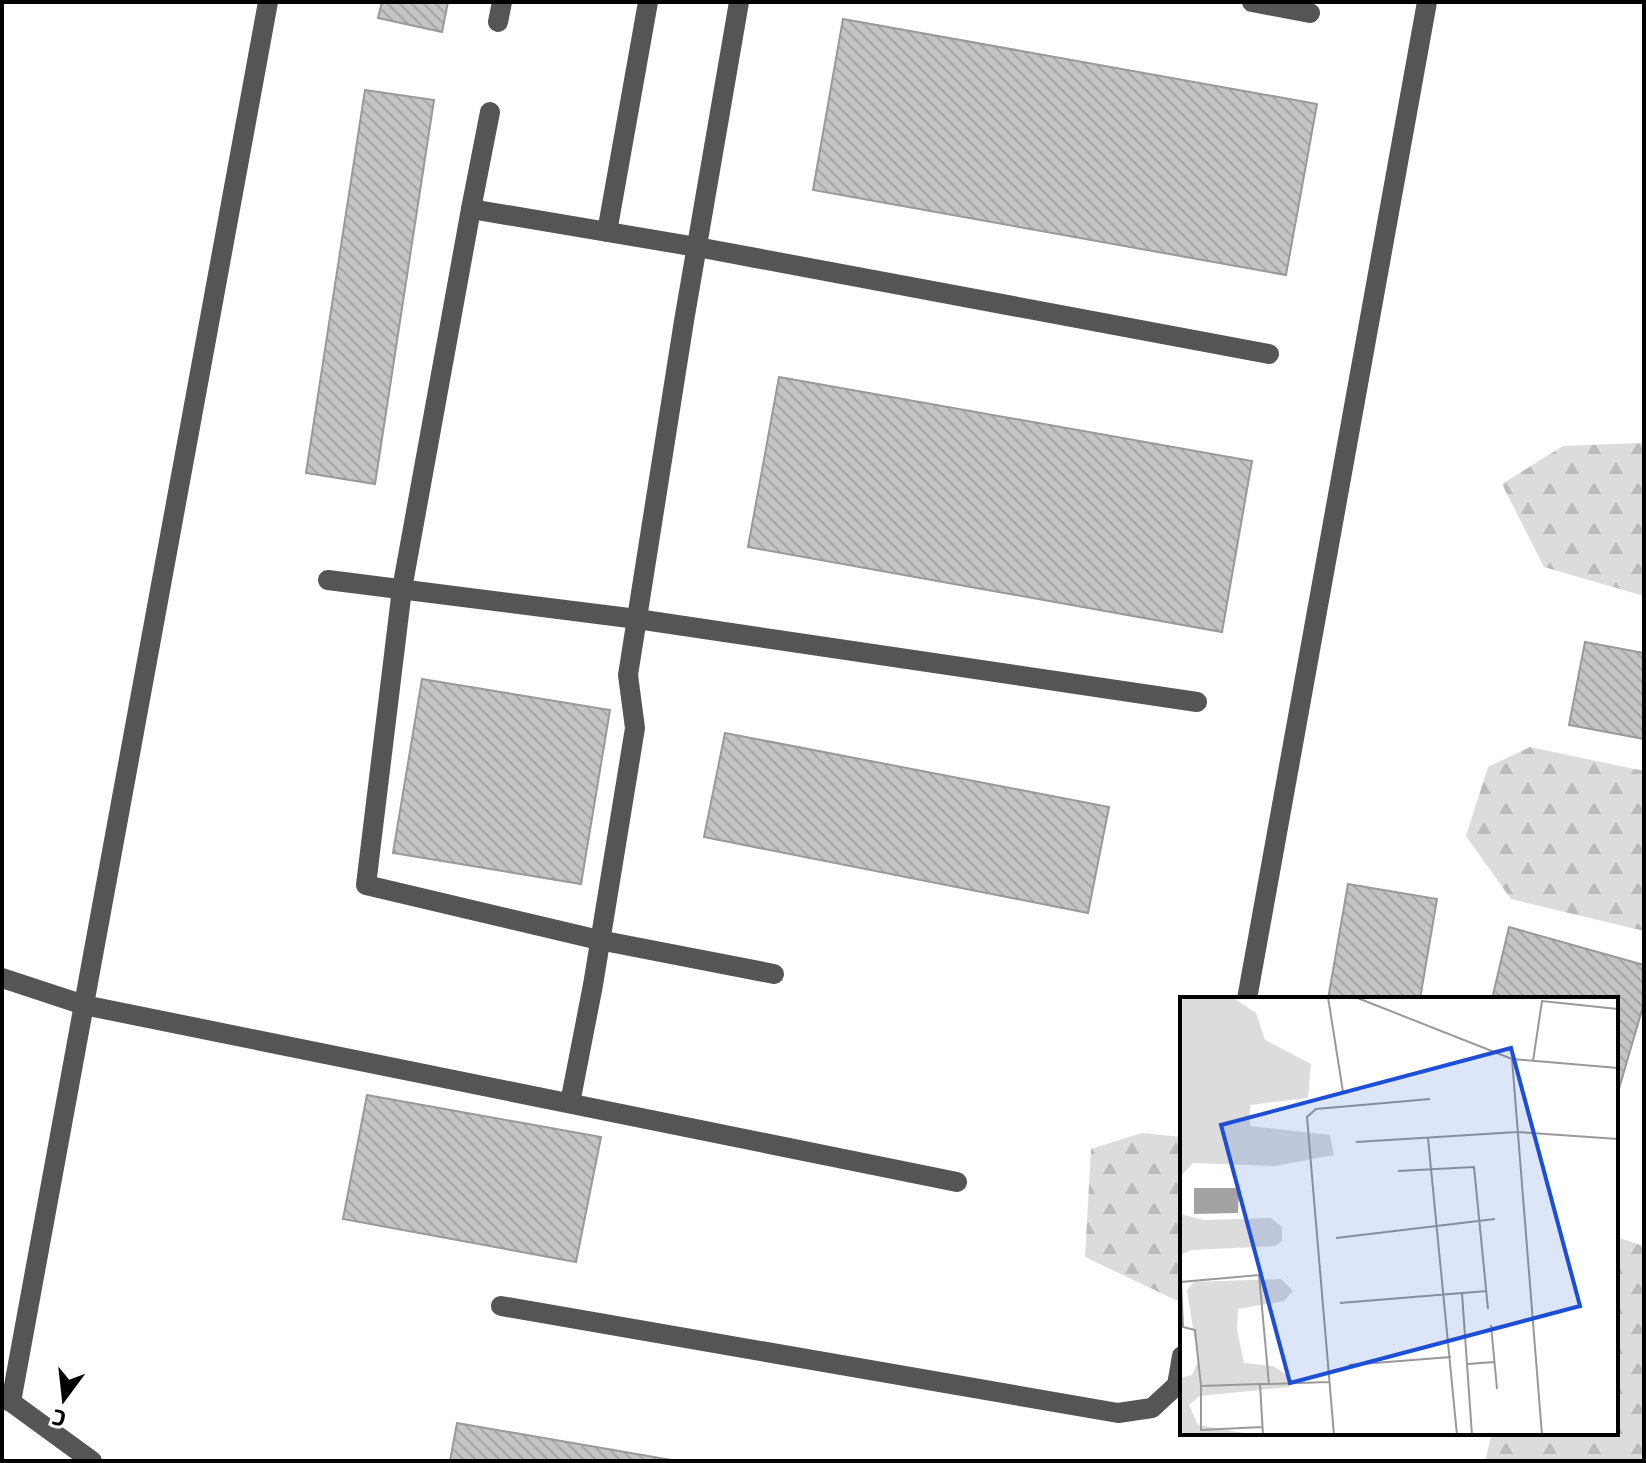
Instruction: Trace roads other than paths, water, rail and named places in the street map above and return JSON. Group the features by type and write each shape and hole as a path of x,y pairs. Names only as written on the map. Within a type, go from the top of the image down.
{"lane":[{"path":"92,1461 6,1400 84,1005 268,2"},
{"path":"607,232 648,2"},
{"path":"570,1103 593,985 635,728 628,675 739,2"},
{"path":"1252,2 1310,13"},
{"path":"1247,997 1427,2"},
{"path":"490,112 402,589 366,885 599,940 774,974"},
{"path":"471,209 697,247 1269,354"},
{"path":"328,580 637,619 1197,702"},
{"path":"2,978 84,1005 957,1182"},
{"path":"501,1306 1118,1413 1152,1408 1177,1385 1180,1368"}]}
